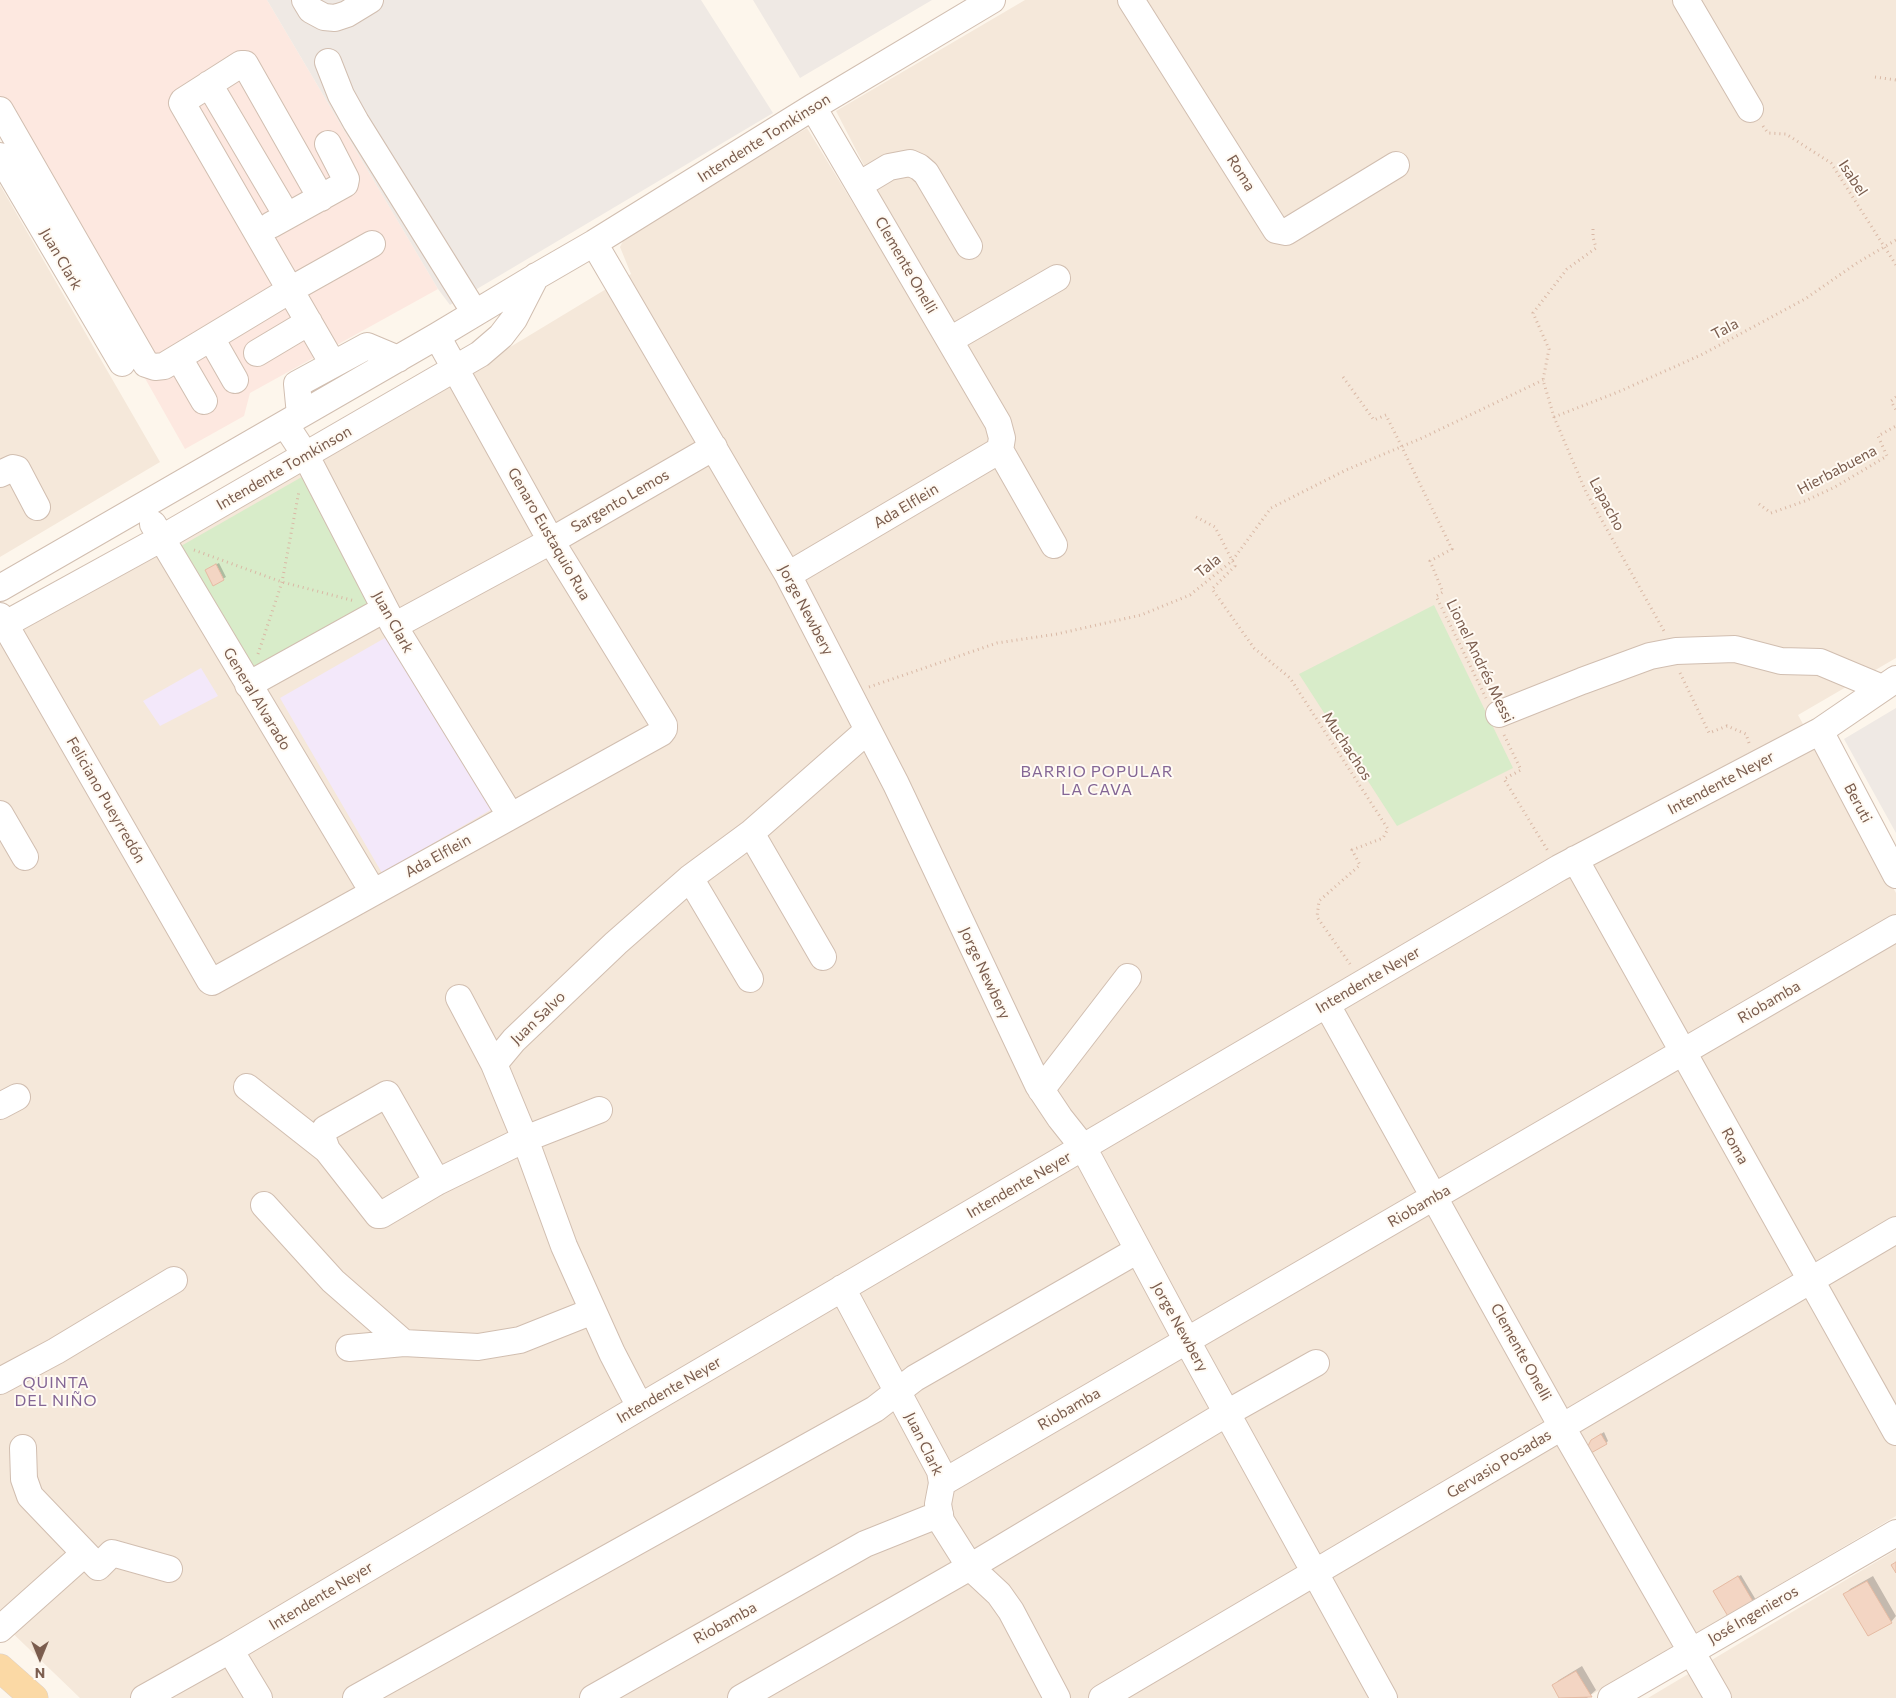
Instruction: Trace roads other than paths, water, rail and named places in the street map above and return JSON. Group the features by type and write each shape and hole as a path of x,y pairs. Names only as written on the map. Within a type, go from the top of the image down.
{"main road":[{"path":"0,1668 34,1698"}],"street":[{"path":"305,0 310,10 324,17 335,18 347,14 370,0"},
{"name":"Intendente Tomkinson","path":"0,588 293,420 594,243 813,107 992,0"},
{"name":"Roma","path":"1131,0 1276,230 1286,232 1396,166"},
{"path":"1686,0 1750,109"},
{"path":"328,62 341,95 356,122 475,313"},
{"path":"320,198 245,64 241,64 185,99 182,103 333,364"},
{"path":"209,84 287,216"},
{"name":"Clemente Onelli","path":"813,107 998,423 1002,438 1000,450"},
{"path":"0,110 146,364 155,367 164,366 290,290 372,244"},
{"path":"258,232 346,182 328,144"},
{"name":"Juan Clark","path":"0,156 122,363"},
{"path":"859,185 889,167 910,163 919,167 926,173 969,246"},
{"name":"Jorge Newbery","path":"594,243 788,576 896,784 1041,1090 1083,1147 1187,1342 1384,1698"},
{"name":"Intendente Tomkinson","path":"2,622 162,538 480,354 501,336 514,319 537,276"},
{"path":"950,340 1057,278"},
{"path":"257,353 309,322"},
{"name":"Genaro Eustaquio Rua","path":"437,336 551,541 664,725 664,729"},
{"path":"211,338 235,380"},
{"path":"293,420 297,384 367,346 398,359"},
{"path":"178,358 204,400"},
{"name":"Juan Clark","path":"293,420 306,456 389,617 510,815"},
{"name":"Sargento Lemos","path":"248,685 551,541 714,447"},
{"path":"1000,450 1054,545"},
{"name":"Ada Elflein","path":"788,576 1000,450"},
{"path":"0,474 12,468 17,469 37,507"},
{"name":"General Alvarado","path":"142,506 373,892"},
{"name":"Feliciano Pueyrredón","path":"2,622 212,982"},
{"path":"1495,714 1650,656 1676,650 1735,649 1781,661 1820,662 1889,683"},
{"name":"Intendente Neyer","path":"144,1698 230,1650 842,1288 1567,864 1820,731 1889,683"},
{"name":"Ada Elflein","path":"212,982 510,815 661,733 664,729"},
{"name":"Juan Salvo","path":"494,1064 514,1040 616,943 690,878 751,833 867,731"},
{"name":"Beruti","path":"1820,731 1896,875"},
{"path":"0,814 25,857"},
{"path":"751,833 823,957"},
{"name":"Roma","path":"1567,864 1683,1053 1896,1432"},
{"path":"690,878 750,979"},
{"name":"Riobamba","path":"942,1483 1896,928"},
{"path":"1041,1090 1128,977"},
{"path":"459,998 494,1064 525,1138 564,1246 612,1353 640,1407"},
{"name":"Clemente Onelli","path":"1327,1005 1562,1427 1718,1698"},
{"path":"247,1087 327,1150 378,1215 437,1182 525,1138 599,1110"},
{"path":"327,1150 322,1136 325,1129 387,1094 437,1182"},
{"path":"264,1205 333,1281 404,1343"},
{"name":"Gervasio Posadas","path":"1102,1698 1896,1230"},
{"path":"356,1698 875,1409 914,1378 1138,1250"},
{"path":"0,1382 56,1351 174,1280"},
{"name":"Juan Clark","path":"842,1288 940,1471 942,1483 938,1504 941,1521 970,1567 999,1594 1012,1611 1057,1698"},
{"path":"349,1348 404,1343 478,1347 520,1340 593,1311"},
{"path":"740,1698 970,1567 1227,1413 1316,1363"},
{"path":"23,1448 24,1478 30,1496 98,1567 112,1553 169,1569"},
{"name":"Riobamba","path":"593,1698 865,1544 940,1514"},
{"name":"José Ingenieros","path":"1611,1698 1896,1532"},
{"path":"0,1629 84,1554"},
{"path":"230,1650 259,1698"}],"district":[{"name":"BARRIO POPULAR LA CAVA","path":"1097,781"},
{"name":"QUINTA DEL NIÑO","path":"56,1392"}]}
